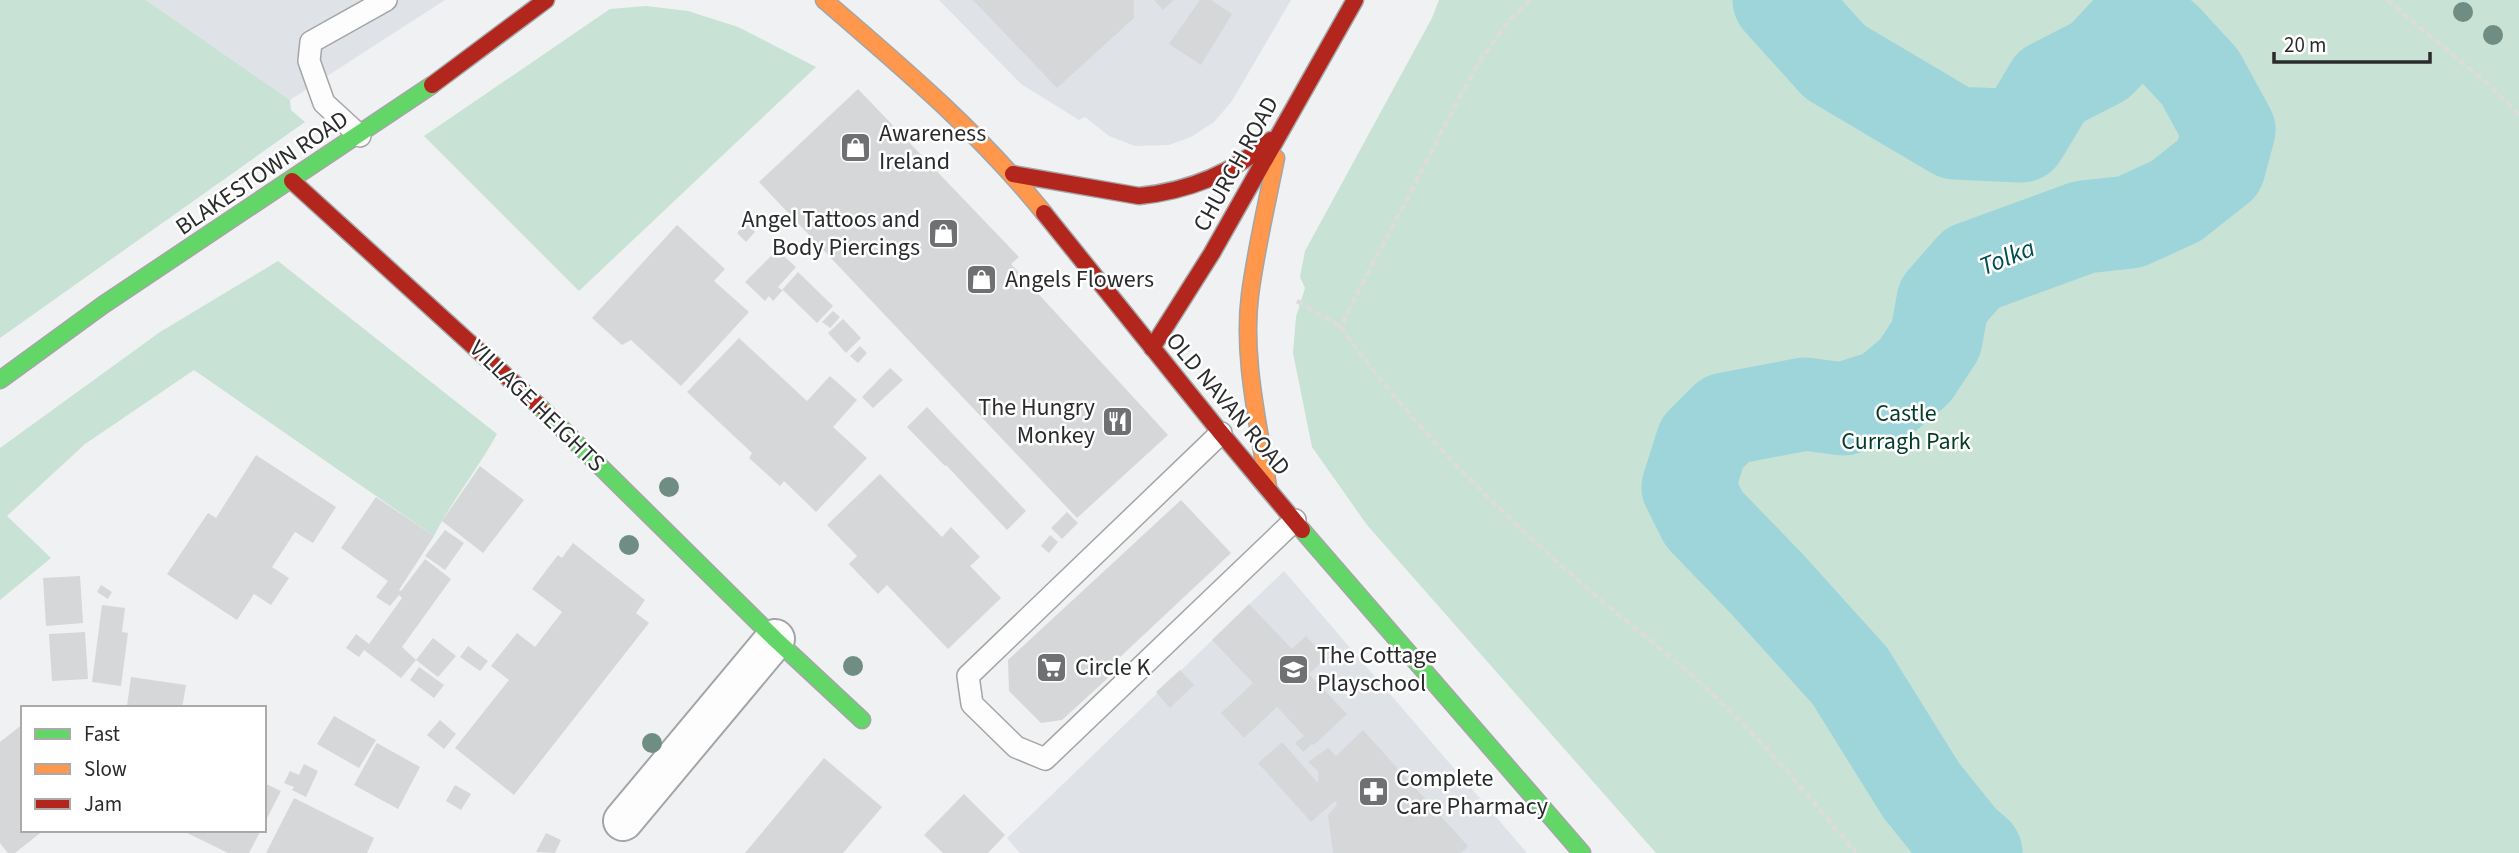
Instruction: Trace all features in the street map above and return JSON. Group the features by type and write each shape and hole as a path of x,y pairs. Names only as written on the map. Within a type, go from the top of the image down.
{"street":[{"name":"BLAKESTOWN ROAD","path":"0,380 51,342 360,136 517,25 546,0"},
{"name":"OLD NAVAN ROAD","path":"824,0 925,87 1013,174 1222,433 1582,853"},
{"name":"CHURCH ROAD","path":"1152,348 1212,253 1355,0"},
{"path":"1013,174 1139,196 1156,195 1173,192 1216,176 1248,158 1282,129"},
{"path":"1268,487 1249,351 1248,316 1282,129"},
{"name":"VILLAGE HEIGHTS","path":"292,181 531,398 775,639 862,720"},
{"path":"623,821 775,639"}],"lane":[{"path":"360,136 324,103 309,61 311,42 386,0"},
{"path":"1222,433 968,676 972,704 1016,747 1045,759 1295,520"}],"path":[{"path":"1530,0 1487,52 1341,327 1412,415 1482,491 1579,580 1725,706 1804,790 1856,853"},
{"path":"2387,0 2489,85 2519,115"}],"shaded area":[{"path":"146,0 445,0 290,100"},
{"path":"939,0 1291,0 1232,101 1214,122 1191,137 1169,145 1135,146 1109,136 1085,117 1079,120 1021,84"},
{"path":"1284,571 1527,853 1020,853 1007,838"}],"green space":[{"path":"0,0 146,0 290,100 291,110 305,122 0,338"},
{"name":"Castle Curragh Park","path":"1439,0 2519,0 2519,853 1656,853 1367,525 1312,447 1293,353 1296,317 1305,288 1300,277 1305,251 1432,18"},
{"path":"646,6 688,11 738,27 816,67 579,291 424,136 610,9"},
{"path":"278,261 497,434 434,536 194,370 85,444 7,516 51,558 0,600 0,448 160,332"}],"building":[{"path":"973,0 1134,0 1134,18 1057,88"},
{"path":"1154,0 1174,0 1163,10"},
{"path":"1200,0 1211,0 1232,14 1201,65 1169,44"},
{"path":"858,89 1019,257 1011,264 1168,435 1077,518 759,182"},
{"path":"746,223 755,232 746,242 737,233"},
{"path":"677,225 725,269 714,281 749,312 681,386 631,340 622,345 592,318"},
{"path":"777,250 796,267 778,287 782,290 798,272 833,306 817,323 783,290 773,301 769,296 765,301 745,282"},
{"path":"833,311 840,317 830,328 822,322"},
{"path":"843,319 861,338 846,353 828,333"},
{"path":"739,338 807,401 830,376 857,400 833,427 867,458 816,512 784,481 780,486 749,458 752,453 687,392"},
{"path":"860,346 867,353 858,363 850,356"},
{"path":"890,368 903,380 873,408 862,397"},
{"path":"927,407 1026,511 1007,530 907,427"},
{"path":"256,455 336,507 313,543 295,532 272,567 289,578 271,605 254,594 237,620 167,574 208,513 216,518"},
{"path":"480,466 524,500 483,553 442,521"},
{"path":"880,474 942,537 951,527 980,557 970,566 1001,598 948,649 887,585 878,594 849,564 857,556 827,525"},
{"path":"376,497 434,536 399,590 401,591 425,559 451,579 402,647 416,660 401,678 364,650 359,657 346,648 356,634 369,644 402,598 399,595 390,606 376,597 388,581 341,548"},
{"name":"Circle K","path":"1181,500 1231,553 1102,674 1108,678 1062,720 1041,723 1009,691 1008,660"},
{"path":"1067,512 1078,523 1062,539 1051,528"},
{"path":"445,530 464,543 445,570 425,556"},
{"path":"1050,535 1058,542 1049,553 1041,546"},
{"path":"573,543 645,600 636,613 649,623 514,795 455,748 509,680 491,666 517,633 535,647 562,612 532,589 558,555 562,558"},
{"path":"80,576 83,623 46,626 43,578"},
{"path":"101,585 112,592 108,599 97,592"},
{"path":"1249,604 1292,649 1306,636 1326,658 1309,674 1347,714 1303,752 1295,743 1304,736 1277,707 1244,738 1221,713 1253,683 1212,640"},
{"path":"102,605 125,608 122,632 128,633 121,686 92,682"},
{"path":"85,632 88,679 52,681 49,634"},
{"path":"433,638 456,656 438,677 416,660"},
{"path":"468,646 488,661 480,671 460,657"},
{"path":"419,667 444,685 434,698 410,680"},
{"path":"1180,670 1194,685 1170,708 1156,692"},
{"path":"131,677 186,685 182,706 127,706"},
{"path":"334,716 376,740 359,768 317,744"},
{"path":"440,720 456,734 444,749 427,735"},
{"path":"21,726 21,832 41,832 15,853 8,853 0,843 0,742"},
{"name":"Complete Care Pharmacy","path":"1363,730 1468,846 1461,853 1333,853 1328,815 1337,805 1335,801 1311,822 1258,763 1282,742 1318,783 1318,771 1308,762 1328,748 1336,756"},
{"path":"377,743 420,767 398,809 354,785"},
{"path":"824,758 882,807 843,853 745,853"},
{"path":"304,764 318,771 306,797 284,783 290,771 299,775"},
{"path":"266,784 281,791 266,820"},
{"path":"455,785 471,794 461,810 446,801"},
{"path":"964,794 1005,835 988,853 943,853 924,835"},
{"path":"294,798 374,838 367,853 266,853"},
{"path":"185,832 260,832 249,853 228,853"},
{"path":"546,833 561,840 555,853 536,852"}],"waterway":[{"name":"Tolka","path":"1779,0 1835,62 1955,133 2021,136 2051,86 2100,61 2127,32 2165,39 2200,77 2229,130 2219,167 2176,201 2130,222 2084,227 1972,268 1943,301 1936,339 1915,371 1885,396 1843,409 1805,404 1726,419 1702,443 1688,487 1704,519 1850,676 1921,790 1962,841 1976,853"}],"traffic: fast":[{"path":"0,380 103,305 432,85"},
{"path":"539,406 775,639 862,720"},
{"path":"1302,530 1582,853"}],"traffic: slow":[{"path":"824,0 967,128 1044,213"},
{"path":"1268,487 1250,367 1248,319 1255,261 1276,158"}],"traffic: jam":[{"path":"432,85 546,0"},
{"path":"1152,348 1212,253 1355,0"},
{"path":"1013,174 1139,196 1157,194 1193,185 1226,171 1271,140"},
{"path":"292,181 539,406"},
{"path":"1044,213 1302,530"}],"place":[{"name":"Awareness Ireland","path":"856,147"},
{"name":"Angel Tattoos and Body Piercings","path":"943,233"},
{"name":"Angels Flowers","path":"982,279"},
{"name":"The Hungry Monkey","path":"1118,421"},
{"name":"Circle K","path":"1052,667"},
{"name":"The Cottage Playschool","path":"1294,669"},
{"name":"Complete Care Pharmacy","path":"1373,792"}]}
